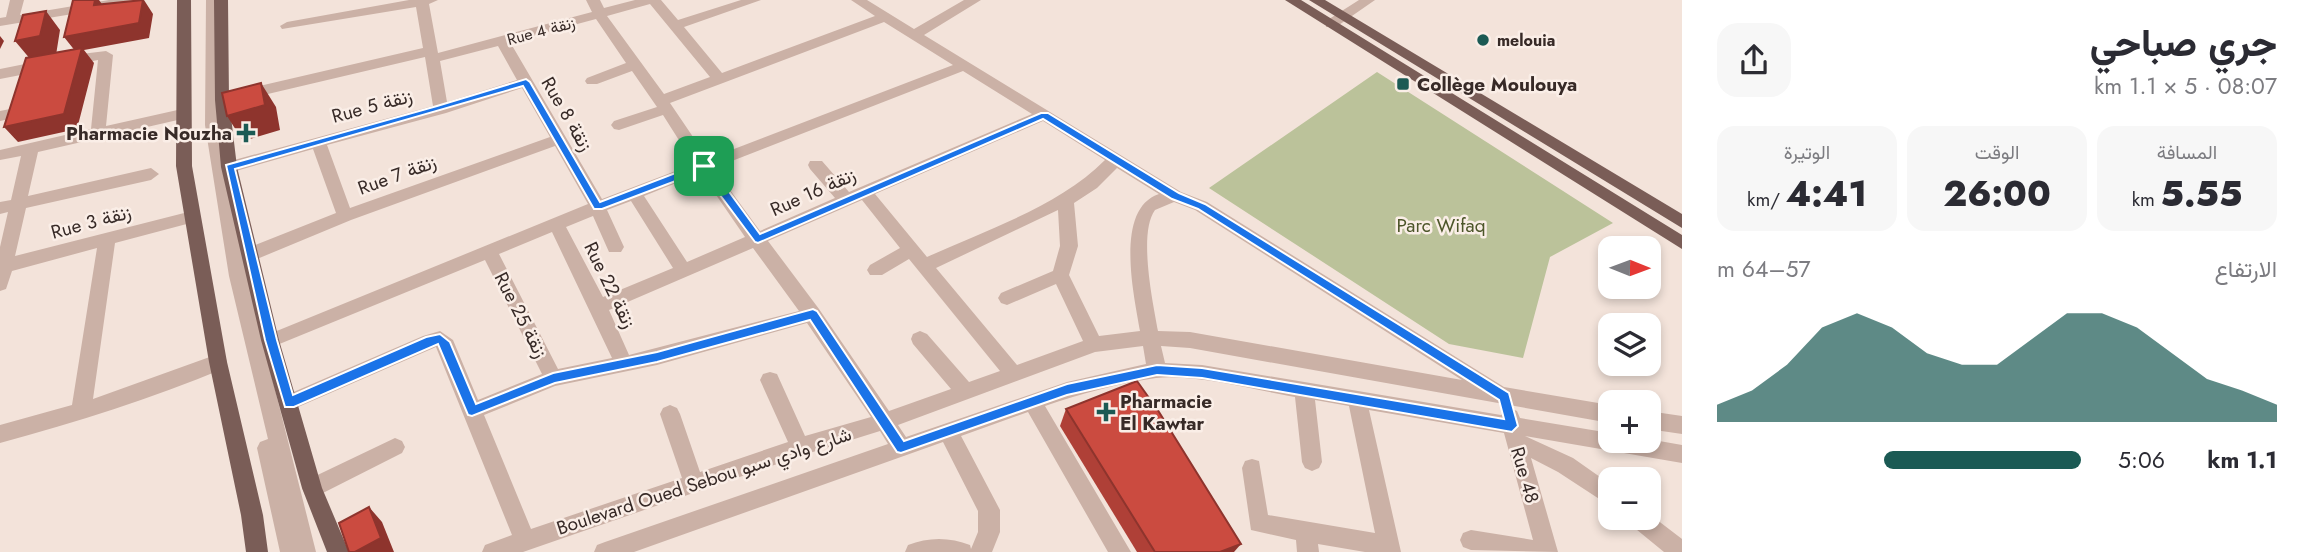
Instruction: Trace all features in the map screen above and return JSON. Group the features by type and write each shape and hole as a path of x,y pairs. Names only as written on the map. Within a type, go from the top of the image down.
{"main road":[{"path":"184,0 184,166 218,362 252,515 257,552"},
{"path":"221,0 222,100 229,167 271,340 312,488 338,552"},
{"path":"1292,0 1337,20 1682,222 1675,238 1337,20 1316,0"}],"street":[{"path":"16,0 6,21 73,17 130,0"},
{"path":"203,0 203,130 227,277 291,552"},
{"path":"213,0 213,125 235,262 305,552"},
{"path":"652,0 719,78"},
{"name":"Rue 4 زنقة","path":"222,100 502,41 596,7 652,0"},
{"path":"675,26 722,4 754,0"},
{"path":"858,0 1175,196 1201,206 1505,397"},
{"path":"914,35 974,0"},
{"path":"1337,20 1368,0"},
{"path":"287,26 382,5 427,1 431,55 441,109"},
{"path":"596,7 704,166 813,314 901,447"},
{"path":"620,125 719,78 886,17"},
{"name":"Rue 8 زنقة","path":"502,41 598,207 615,247"},
{"path":"0,74 31,67 66,54 106,55 108,59 98,133"},
{"path":"592,81 636,65"},
{"path":"271,340 598,207 964,66"},
{"path":"31,67 14,105 2,154 182,114"},
{"name":"Rue 5 زنقة","path":"229,167 441,109 526,82"},
{"name":"Rue 16 زنقة","path":"599,307 1044,115"},
{"name":"Rue 7 زنقة","path":"251,254 345,216 559,139"},
{"path":"318,142 345,216"},
{"path":"0,284 30,148"},
{"path":"924,266 1066,200 1091,184 1116,159"},
{"path":"816,164 846,200"},
{"path":"0,208 151,174"},
{"path":"864,192 1014,375"},
{"path":"634,193 683,270"},
{"path":"1157,370 1149,336 1142,279 1140,226 1144,212 1153,203 1175,196"},
{"path":"1066,200 1069,246 1060,275 1094,345"},
{"name":"Rue 3 زنقة","path":"2,266 192,217"},
{"name":"Rue 22 زنقة","path":"557,225 599,307 624,364"},
{"path":"81,413 107,240"},
{"path":"876,270 911,250"},
{"name":"Rue 25 زنقة","path":"489,251 553,378"},
{"path":"1007,298 1060,275"},
{"path":"472,411 553,378 624,364 813,314"},
{"name":"Boulevard Oued Sebou شارع وادي سبو","path":"493,552 800,447 886,421 1094,345 1149,336 1190,340 1598,412"},
{"path":"289,403 440,339 446,345 525,541"},
{"path":"920,339 965,391"},
{"path":"0,434 81,413 142,393 218,362"},
{"name":"Boulevard Oued Sebou شارع وادي سبو","path":"605,552 1067,390 1157,370 1202,373 1357,399 1514,434 1682,454"},
{"path":"770,380 800,447"},
{"path":"1304,390 1312,462"},
{"name":"Rue 48","path":"1505,397 1545,552"},
{"path":"1252,468 1259,523 1307,542 1389,549 1357,399"},
{"path":"1033,403 1120,552"},
{"path":"670,414 694,483"},
{"path":"1661,422 1682,425"},
{"path":"948,431 989,510 989,532 981,552"},
{"path":"1514,434 1576,469 1598,486"},
{"path":"312,488 395,447"},
{"path":"1653,530 1681,552"},
{"path":"1471,540 1545,552"},
{"path":"916,552 937,548 962,552"}],"green space":[{"name":"Parc Wifaq","path":"1377,72 1613,223 1550,257 1523,358 1449,344 1209,188"}],"building":[{"path":"73,0 95,0 94,5 143,0 139,23 64,37"},
{"path":"46,11 40,36 15,41 23,15"},
{"path":"82,48 64,114 4,127 26,58"},
{"path":"261,83 265,105 227,116 222,93"},
{"path":"1137,381 1241,544 1220,552 1155,552 1066,409"},
{"path":"369,507 381,538 355,552 349,552 339,523"}],"place":[{"name":"melouia","path":"1483,40"},
{"name":"Collège Moulouya","path":"1403,84"},
{"name":"Pharmacie Nouzha","path":"246,133"},
{"name":"Pharmacie El Kawtar","path":"1106,412"}],"route":[{"path":"526,82 598,207 704,166 758,239 1044,115 1175,196 1201,206 1505,397 1512,426 1202,373 1157,370 1120,376 1067,390 901,447 813,314 657,357 553,378 472,411 446,345 440,339 289,403 229,167 441,109 526,82"}]}
